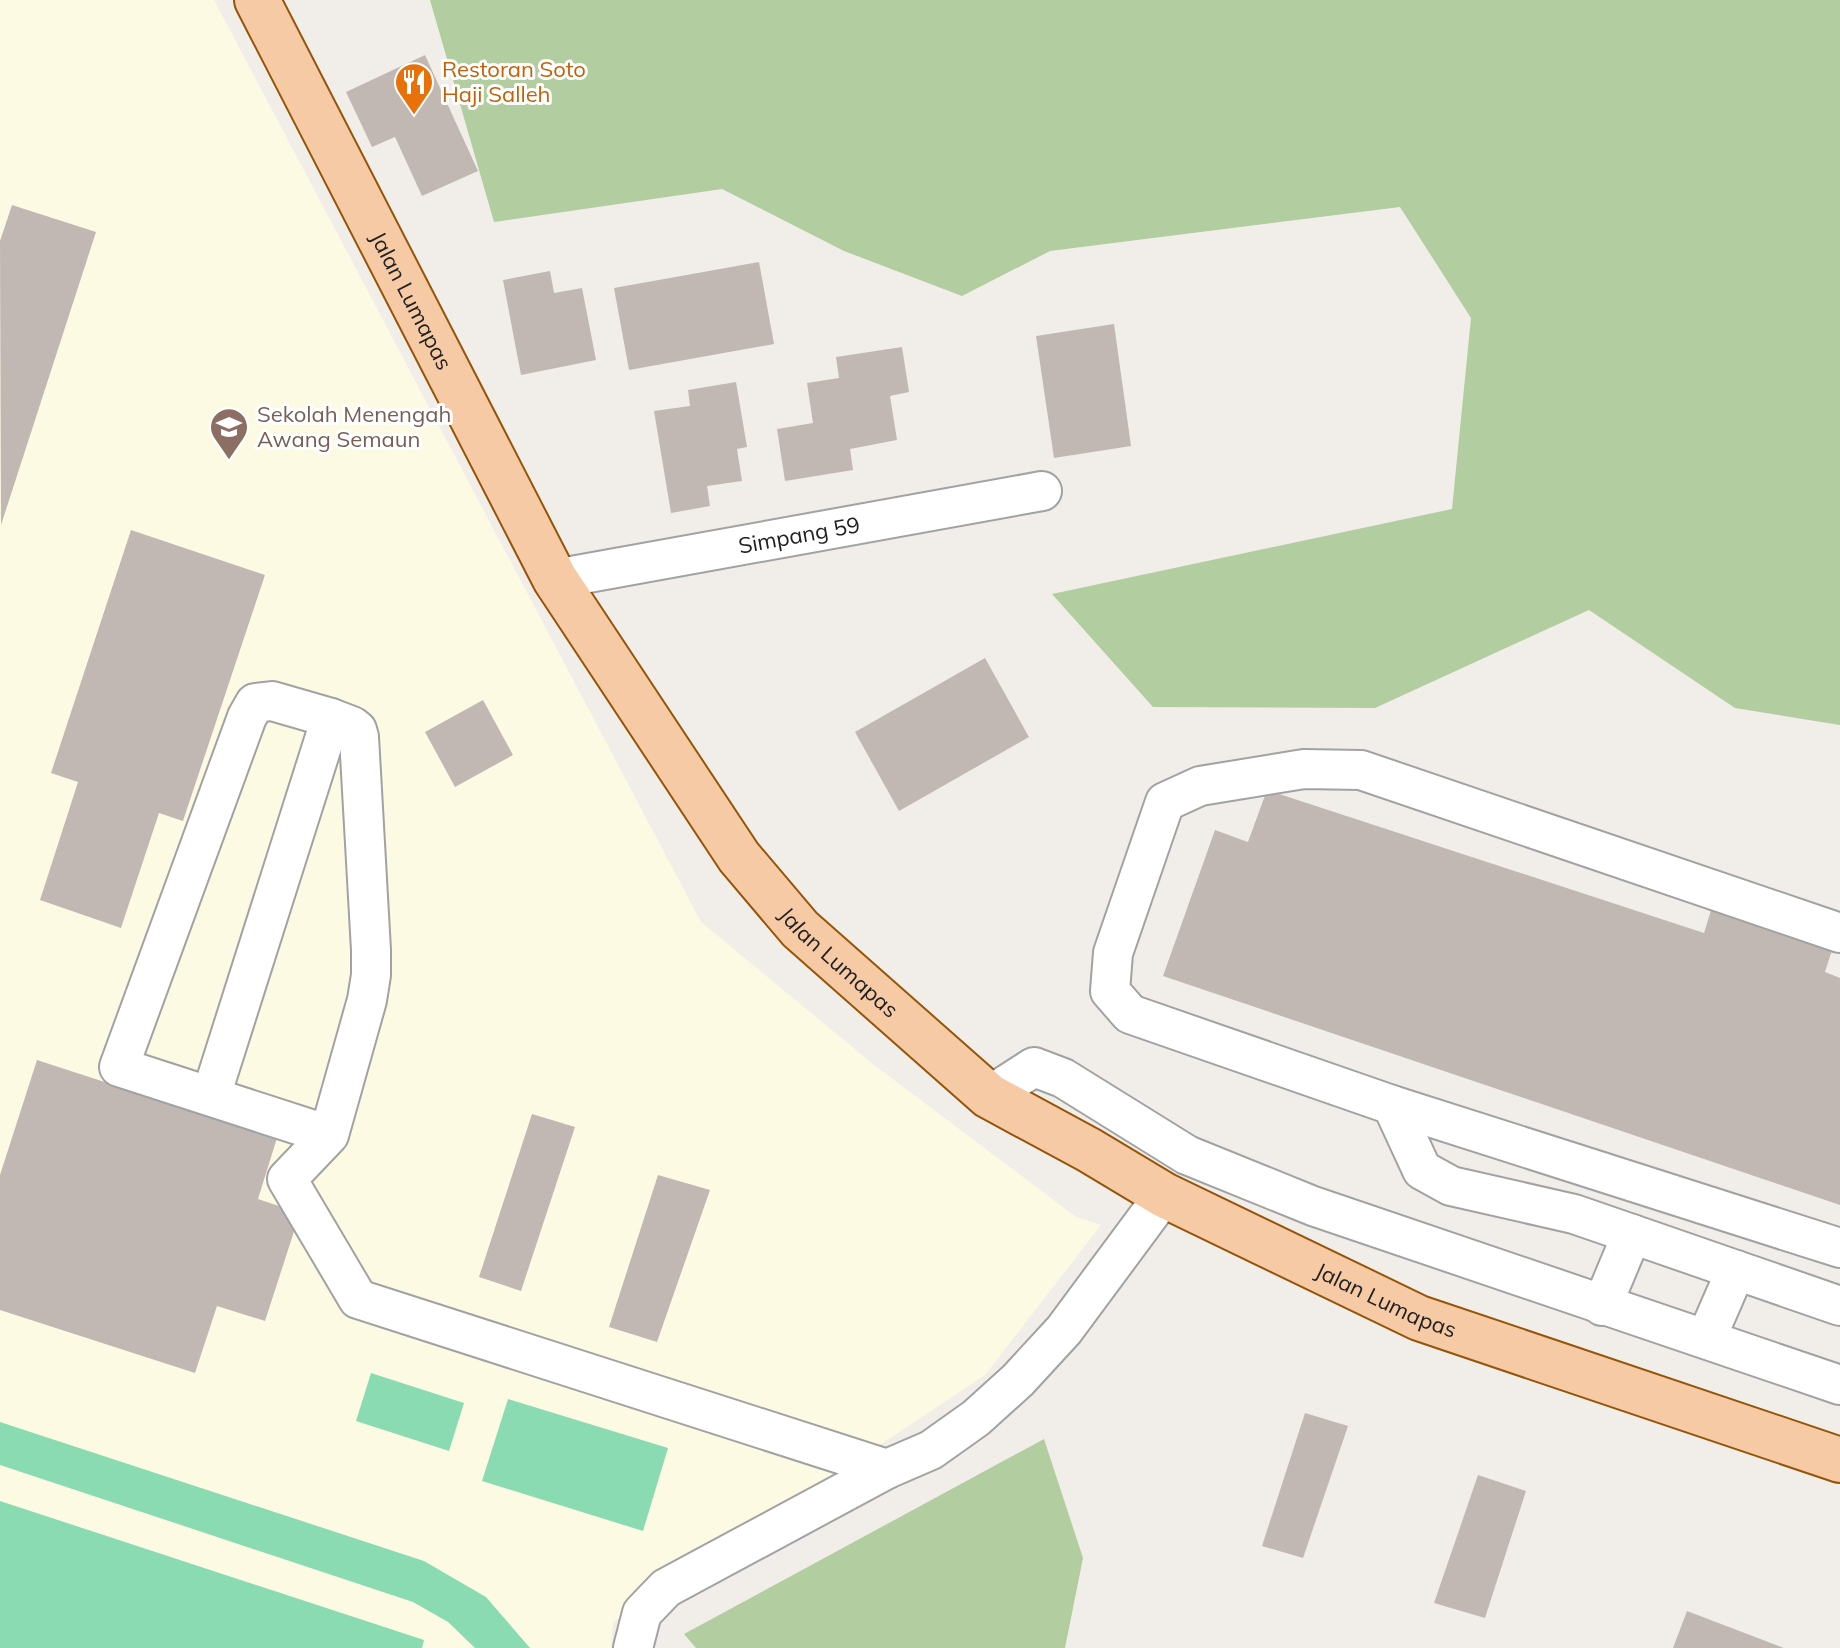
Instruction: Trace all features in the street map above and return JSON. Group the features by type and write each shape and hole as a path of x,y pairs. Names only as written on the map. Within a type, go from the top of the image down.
{"main road":[{"name":"Jalan Lumapas","path":"257,0 555,579 739,857 800,929 989,1096 1164,1195 1419,1318 1840,1460"}],"street":[{"name":"Simpang 59","path":"555,579 1042,491"},
{"path":"329,1135 119,1067 247,717 255,703 272,701 331,718 352,726 359,737 371,975 367,1000 329,1135 287,1179 358,1299 887,1469"},
{"path":"211,1096 331,718"},
{"path":"1840,933 1361,770 1304,769 1200,786 1165,802 1113,953 1110,991 1130,1014 1392,1105 1840,1248"},
{"path":"989,1096 1034,1067 1063,1078 1187,1155 1313,1206 1840,1385"},
{"path":"1392,1105 1422,1170 1451,1186 1574,1214 1840,1306"},
{"path":"633,1648 642,1613 666,1588 887,1469 931,1450 976,1418 1018,1380 1064,1330 1164,1195"},
{"path":"1602,1306 1632,1234"},
{"path":"1706,1339 1736,1270"}],"shaded area":[{"name":"Sekolah Menengah Awang Semaun","path":"0,0 214,0 701,922 874,1065 1076,1217 1101,1225 985,1375 613,1622 611,1648 0,1648"}],"green space":[{"path":"430,0 1840,0 1840,725 1735,708 1589,610 1375,708 1153,707 1052,594 1452,509 1471,318 1400,207 1050,251 962,296 844,251 722,189 494,222"},
{"path":"371,1373 464,1403 449,1451 356,1421"},
{"path":"508,1399 668,1448 643,1531 482,1481"},
{"path":"0,1422 424,1561 486,1597 530,1648 475,1648 448,1622 413,1602 0,1465"},
{"path":"1044,1439 1083,1558 1065,1648 696,1648 684,1634"},
{"path":"0,1501 424,1640 422,1648 0,1648"}],"building":[{"path":"425,55 478,171 422,196 395,137 372,147 346,92"},
{"path":"12,205 96,232 1,525 0,241"},
{"path":"759,262 774,344 629,370 614,288"},
{"path":"550,271 554,293 582,288 596,360 521,375 503,280"},
{"path":"1114,324 1131,446 1054,458 1036,336"},
{"path":"902,347 909,392 890,396 897,440 850,449 853,470 785,481 777,429 813,423 807,383 839,378 836,357"},
{"path":"736,382 747,447 737,449 742,481 707,486 710,506 671,513 654,411 690,406 688,390"},
{"path":"131,530 265,575 183,821 159,813 121,928 40,900 78,782 51,773"},
{"path":"985,658 1029,737 899,811 855,732"},
{"path":"483,700 513,755 455,787 425,732"},
{"path":"1267,790 1704,933 1713,904 1834,944 1825,972 1840,978 1840,1205 1163,976 1215,830 1248,842"},
{"path":"37,1060 277,1138 258,1199 300,1213 265,1321 217,1306 195,1373 0,1310 0,1175"},
{"path":"532,1114 575,1127 521,1291 479,1277"},
{"path":"658,1175 710,1190 657,1342 609,1327"},
{"path":"1305,1413 1348,1426 1303,1558 1262,1546"},
{"path":"1478,1475 1526,1491 1485,1618 1434,1603"},
{"path":"1687,1611 1784,1648 1673,1648"}],"place":[{"name":"Restoran Soto Haji Salleh","path":"414,116"},
{"name":"Sekolah Menengah Awang Semaun","path":"229,461"}]}
